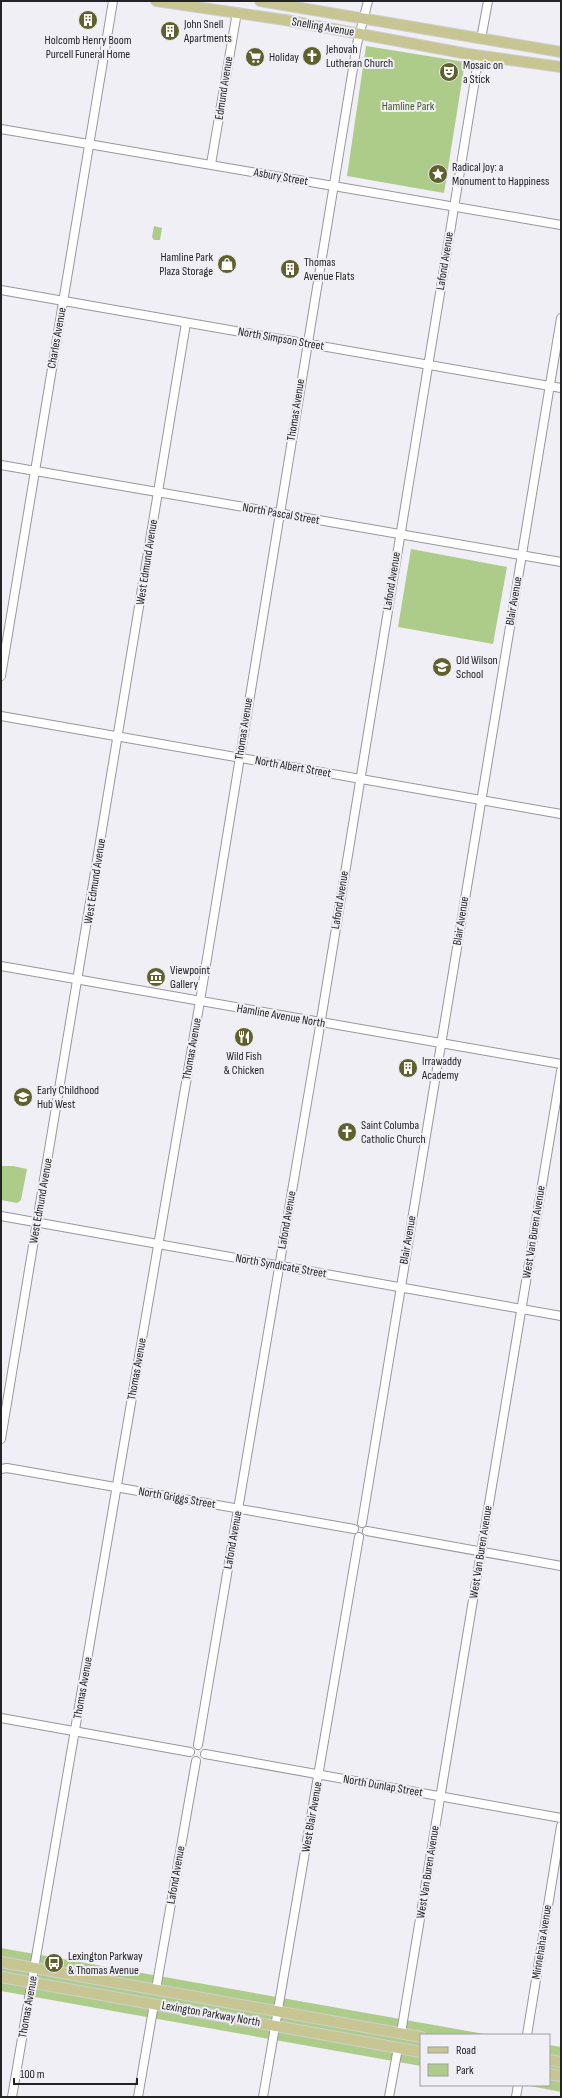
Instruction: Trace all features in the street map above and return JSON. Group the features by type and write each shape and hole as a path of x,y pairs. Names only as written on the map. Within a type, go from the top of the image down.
{"main road":[{"name":"Snelling Avenue","path":"156,1 236,12 479,55 561,67"},
{"name":"Snelling Avenue","path":"260,1 561,52"},
{"name":"Lexington Parkway North","path":"1,1962 420,2037"},
{"name":"Lexington Parkway North","path":"1,1977 420,2052"},
{"path":"550,2060 561,2062"},
{"path":"550,2074 561,2076"}],"street":[{"name":"Charles Avenue","path":"1,676 114,1"},
{"name":"Thomas Avenue","path":"12,2097 200,1001 333,186 360,33 368,1"},
{"path":"481,39 488,1"},
{"name":"Edmund Avenue","path":"210,164 236,12"},
{"name":"Lafond Avenue","path":"198,1746 320,1023 399,534 479,55"},
{"name":"Asbury Street","path":"1,129 561,225"},
{"name":"North Simpson Street","path":"1,290 561,388"},
{"name":"Blair Avenue","path":"362,1523 561,318"},
{"name":"West Edmund Avenue","path":"1,1440 119,736 186,323"},
{"name":"North Pascal Street","path":"1,465 561,562"},
{"name":"North Albert Street","path":"1,716 561,814"},
{"name":"Hamline Avenue North","path":"1,966 561,1064"},
{"name":"West Van Buren Avenue","path":"401,2033 561,1071"},
{"name":"North Syndicate Street","path":"1,1216 561,1316"},
{"name":"North Griggs Street","path":"1,1468 354,1529"},
{"path":"362,1523 367,1527 367,1531 365,1535 359,1537 355,1535 354,1529 356,1525 362,1523"},
{"path":"367,1531 561,1566"},
{"name":"West Blair Avenue","path":"263,2097 279,2012 359,1537"},
{"path":"1,1718 190,1752"},
{"path":"198,1746 204,1749 205,1754 202,1759 196,1761 191,1757 190,1752 193,1747 198,1746"},
{"name":"North Dunlap Street","path":"205,1754 561,1818"},
{"name":"Lafond Avenue","path":"156,1989 196,1761"},
{"name":"Minnehaha Avenue","path":"527,2034 561,1826"},
{"path":"138,2097 154,2004"},
{"path":"389,2097 398,2048"},
{"path":"516,2097 518,2086"}],"green space":[{"name":"Hamline Park","path":"366,46 465,62 444,193 347,176"},
{"path":"154,226 162,228 160,240 154,240 152,237"},
{"path":"411,549 507,567 493,644 398,627"},
{"path":"1,1166 13,1166 27,1169 21,1200 17,1203 1,1200"},
{"path":"1,1948 484,2034 420,2034 420,2066 1,1991"},
{"path":"550,2045 561,2047 561,2092 530,2086 550,2086"}],"place":[{"name":"Holcomb Henry Boom Purcell Funeral Home","path":"88,20"},
{"name":"John Snell Apartments","path":"170,31"},
{"name":"Jehovah Lutheran Church","path":"312,56"},
{"name":"Holiday","path":"255,57"},
{"name":"Mosaic on a Stick","path":"449,72"},
{"name":"Radical Joy: a Monument to Happiness","path":"438,174"},
{"name":"Hamline Park Plaza Storage","path":"227,264"},
{"name":"Thomas Avenue Flats","path":"290,269"},
{"name":"Old Wilson School","path":"442,667"},
{"name":"Viewpoint Gallery","path":"156,977"},
{"name":"Wild Fish & Chicken","path":"244,1037"},
{"name":"Irrawaddy Academy","path":"408,1068"},
{"name":"Early Childhood Hub West","path":"23,1097"},
{"name":"Saint Columba Catholic Church","path":"347,1132"},
{"name":"Lexington Parkway & Thomas Avenue","path":"54,1963"}]}
